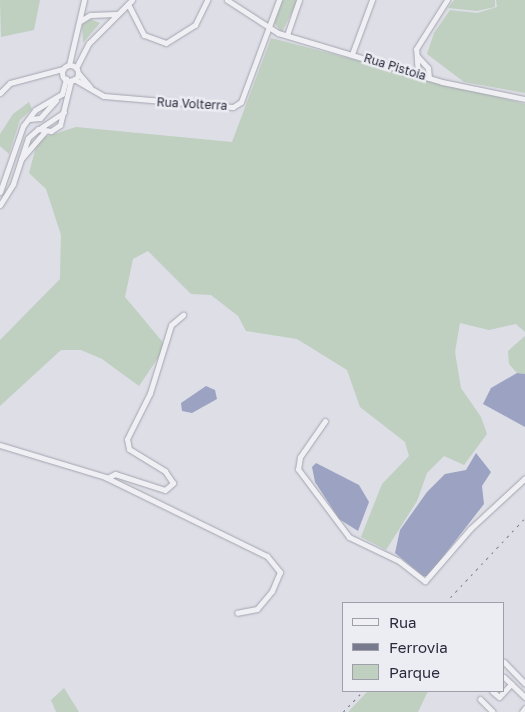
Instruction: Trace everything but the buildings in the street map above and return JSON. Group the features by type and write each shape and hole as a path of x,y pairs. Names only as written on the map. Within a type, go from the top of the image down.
{"street":[{"path":"30,119 40,118 56,100 67,77 77,70 86,48 116,14 130,2 144,35 166,43 195,25 207,0"},
{"name":"Rua Pistoia","path":"226,0 268,28 287,36 429,78 525,99"},
{"name":"Rua Volterra","path":"67,77 94,91 156,103 233,107 241,102 279,0"},
{"path":"287,36 299,0"},
{"path":"352,54 372,0"},
{"path":"418,74 418,44 447,0"},
{"path":"84,2 90,15 99,18 116,14"},
{"path":"41,130 60,125 64,112 69,65 84,2"},
{"path":"79,21 90,15"},
{"path":"99,18 102,29"},
{"path":"75,42 86,48"},
{"path":"417,56 425,63 429,78"},
{"path":"69,65 77,70 94,91"},
{"path":"0,93 10,83 48,74 67,77"},
{"path":"9,193 2,190 20,132 37,109 56,100"},
{"path":"0,205 9,193 17,172 24,143 64,112"},
{"path":"30,119 41,130"},
{"path":"10,169 17,172"},
{"path":"108,478 115,474 164,490 173,484 165,470 129,449 127,440 150,393 171,325 184,315"},
{"path":"325,421 300,457 298,469 349,537 398,561 425,581 470,529 525,478"},
{"path":"0,445 108,478 219,530 274,562 280,576 264,603 237,613"},
{"path":"505,663 525,684"},
{"path":"505,678 525,697"},
{"path":"505,690 511,684"},
{"path":"493,692 498,697 503,692"},
{"path":"480,699 493,712"},
{"path":"522,712 525,708"}],"green space":[{"path":"0,0 40,0 34,30 1,37"},
{"path":"283,0 298,0 282,32 274,23"},
{"path":"454,0 495,0 495,7 477,11 448,8"},
{"path":"496,0 525,0 525,93 464,82 427,54 434,33 450,10 477,13 497,7"},
{"path":"90,19 100,23 83,43 82,25"},
{"path":"271,38 525,104 525,332 516,324 489,330 460,323 455,352 461,388 481,417 487,434 464,465 444,456 427,473 417,501 386,550 361,537 382,484 409,456 405,442 360,407 347,370 297,339 246,331 238,316 211,295 191,294 148,251 133,259 125,297 166,346 139,386 102,359 81,350 61,350 0,406 0,340 60,279 61,235 46,189 29,173 38,139 76,127 232,142"},
{"path":"29,102 32,109 20,120 9,154 0,146 0,134 13,114"},
{"path":"525,336 525,374 517,373 509,364 508,351"},
{"path":"64,688 79,712 56,712 51,700"},
{"path":"367,692 428,692 418,712 348,712"}],"water":[{"path":"517,373 525,374 525,427 483,404 491,388"},
{"path":"206,386 215,390 217,399 192,413 182,411 181,403"},
{"path":"476,453 491,472 482,486 484,504 428,576 423,576 395,553 400,530 427,492 445,474 466,470"},
{"path":"316,463 359,485 369,502 358,531 339,519 315,482 312,467"}],"railway":[{"path":"446,602 525,518"},
{"path":"343,712 362,692"}]}
